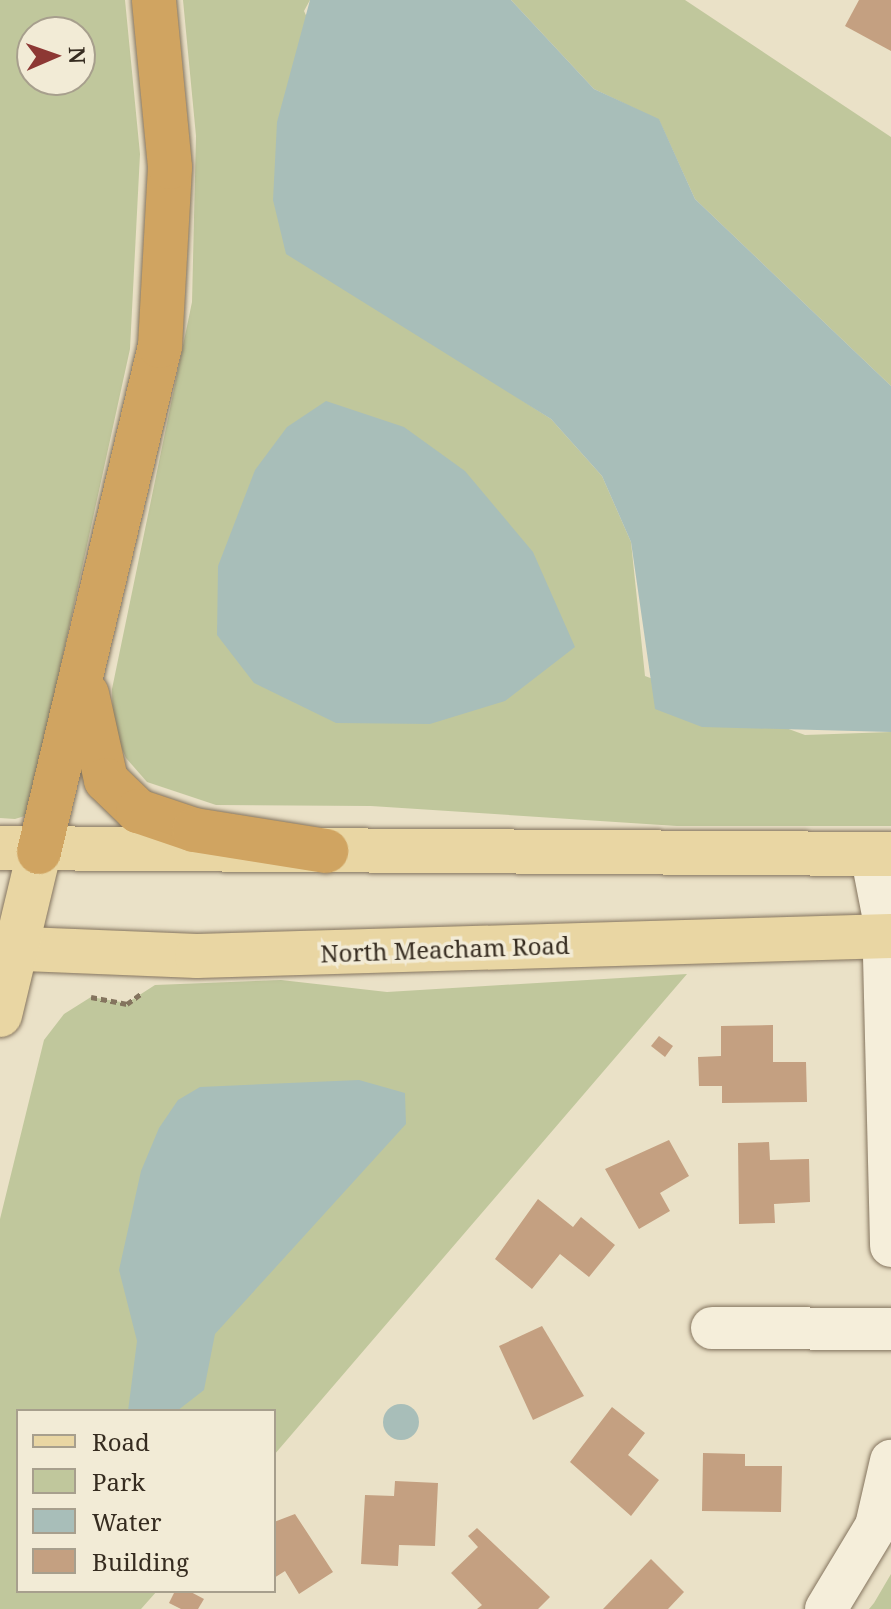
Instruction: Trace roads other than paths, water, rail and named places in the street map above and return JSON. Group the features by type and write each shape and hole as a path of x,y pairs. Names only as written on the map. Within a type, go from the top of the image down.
{"highway":[{"path":"19,850 84,673 160,346 170,167 154,0"},
{"path":"84,673 106,780 138,811 194,830 326,851"}],"main road":[{"path":"0,1015 19,850 881,854"},
{"name":"North Meacham Road","path":"8,949 197,956 887,936"}],"street":[{"path":"881,854 887,936 891,1246"},
{"path":"712,1328 891,1329"},
{"path":"826,1609 876,1526 891,1461"}],"water":[{"path":"310,0 511,0 594,89 659,119 695,199 891,386 891,732 702,727 655,709 631,542 602,476 551,419 286,254 273,200 277,122"},
{"path":"326,401 404,427 465,471 533,552 575,647 505,701 430,724 336,723 254,683 217,635 218,566 255,470 287,427"},
{"path":"359,1080 405,1093 406,1124 215,1334 204,1390 180,1409 128,1409 137,1341 119,1270 141,1171 159,1128 178,1100 200,1087"},
{"path":"401,1404 414,1409 419,1422 414,1435 401,1440 388,1435 383,1422 388,1409"}]}
